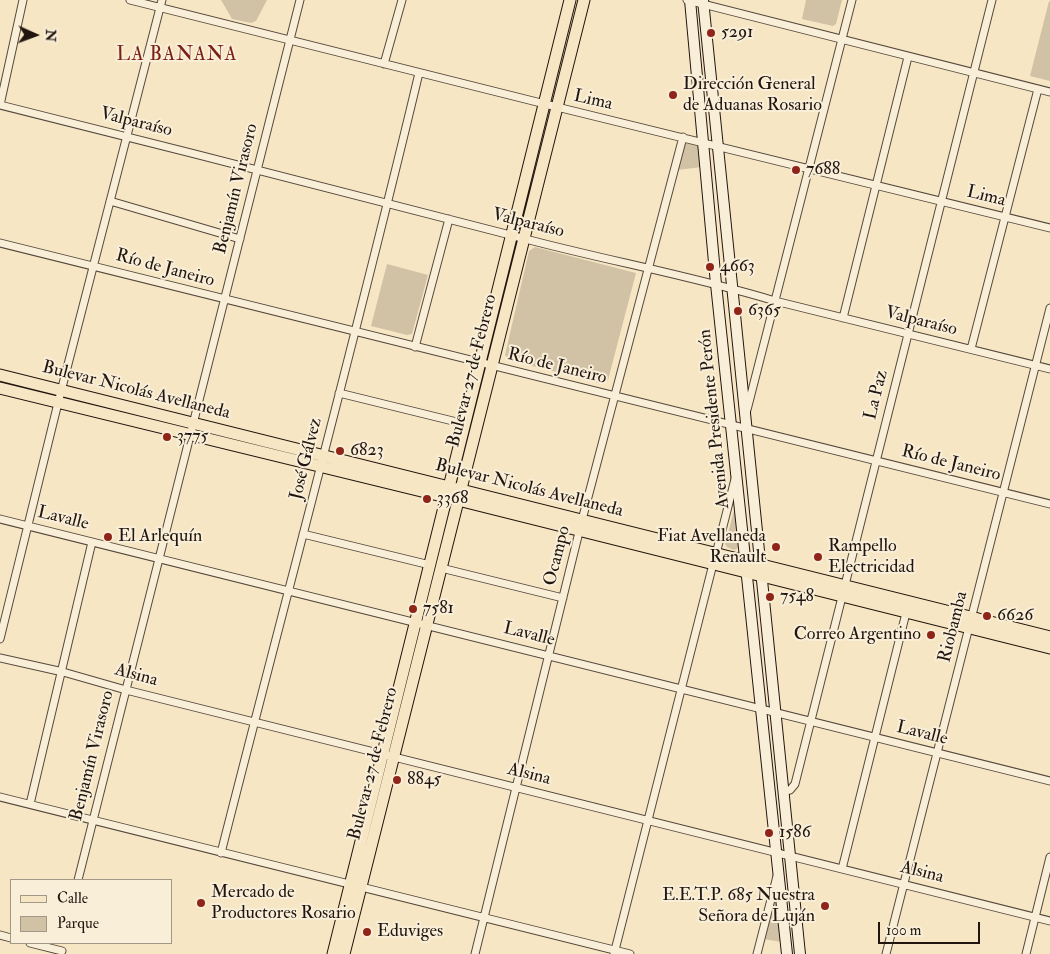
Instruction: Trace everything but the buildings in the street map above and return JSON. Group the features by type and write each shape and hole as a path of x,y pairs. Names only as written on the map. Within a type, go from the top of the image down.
{"main road":[{"name":"Bulevar 27 de Febrero","path":"333,954 355,887 435,567 448,492 570,0"},
{"name":"Bulevar 27 de Febrero","path":"435,567 459,495 584,0"},
{"name":"Avenida Presidente Perón","path":"688,0 787,954"},
{"name":"Avenida Presidente Perón","path":"703,3 716,146 800,954"},
{"name":"Bulevar Nicolás Avellaneda","path":"0,375 192,429 970,623 1050,648"},
{"name":"Bulevar Nicolás Avellaneda","path":"0,388 58,403 192,429"},
{"name":"Bulevar Nicolás Avellaneda","path":"843,591 906,613 1050,637"},
{"name":"Bulevar 27 de Febrero","path":"344,954 355,887"}],"street":[{"path":"0,105 23,0"},
{"name":"Lima","path":"130,0 161,4 384,64 1050,228"},
{"name":"Benjamín Virasoro","path":"78,879 300,0"},
{"path":"384,64 402,0"},
{"path":"688,0 1050,92"},
{"path":"720,9 722,0"},
{"path":"745,418 852,0"},
{"name":"La Paz","path":"784,792 790,790 795,784 992,0"},
{"path":"0,639 61,391 161,4"},
{"path":"843,318 908,57"},
{"name":"José Gálvez","path":"221,853 388,203 419,72"},
{"path":"971,349 1038,90"},
{"name":"Valparaíso","path":"0,105 524,239 716,284 775,302 1050,368"},
{"name":"Ocampo","path":"475,954 581,526 683,138"},
{"path":"110,201 240,239"},
{"path":"415,347 449,219"},
{"name":"Río de Janeiro","path":"0,243 746,430 1050,504"},
{"name":"Riobamba","path":"886,954 939,754 1002,492 1050,308"},
{"path":"339,393 465,424"},
{"path":"615,952 737,472"},
{"name":"Lavalle","path":"0,519 1050,782"},
{"path":"303,534 563,598"},
{"path":"30,804 92,542"},
{"path":"842,869 906,613"},
{"name":"Alsina","path":"0,658 1050,921"},
{"path":"0,797 615,952 630,954"},
{"path":"1026,954 1050,857"},
{"path":"757,954 778,868"},
{"path":"33,944 62,953"}],"green space":[{"path":"221,0 267,0 256,21 251,23 232,19"},
{"path":"806,0 842,0 836,24 833,26 802,19"},
{"path":"1050,2 1050,81 1030,76"},
{"path":"691,142 699,149 702,167 677,170 685,144"},
{"path":"535,247 636,273 608,380 603,384 509,360 505,355 529,251"},
{"path":"387,264 428,275 412,334 407,335 371,326"},
{"path":"735,507 739,544 738,548 734,550 725,544"},
{"path":"776,889 782,942 763,939"}],"place":[{"name":"5291","path":"711,33"},
{"name":"Dirección General de Aduanas Rosario","path":"673,95"},
{"name":"7688","path":"796,170"},
{"name":"4663","path":"710,267"},
{"name":"6365","path":"738,311"},
{"name":"3775","path":"167,437"},
{"name":"6823","path":"340,451"},
{"name":"3368","path":"427,499"},
{"name":"El Arlequín","path":"108,537"},
{"name":"Fiat Avellaneda Renault","path":"776,547"},
{"name":"Rampello Electricidad","path":"818,557"},
{"name":"7548","path":"770,597"},
{"name":"7581","path":"413,609"},
{"name":"6626","path":"987,616"},
{"name":"Correo Argentino","path":"931,635"},
{"name":"8845","path":"397,780"},
{"name":"1586","path":"769,833"},
{"name":"Mercado de Productores Rosario","path":"201,903"},
{"name":"E.E.T.P. 685 Nuestra Señora de Luján","path":"825,906"},
{"name":"Eduviges","path":"367,932"}],"district":[{"name":"LA BANANA","path":"177,56"}]}
